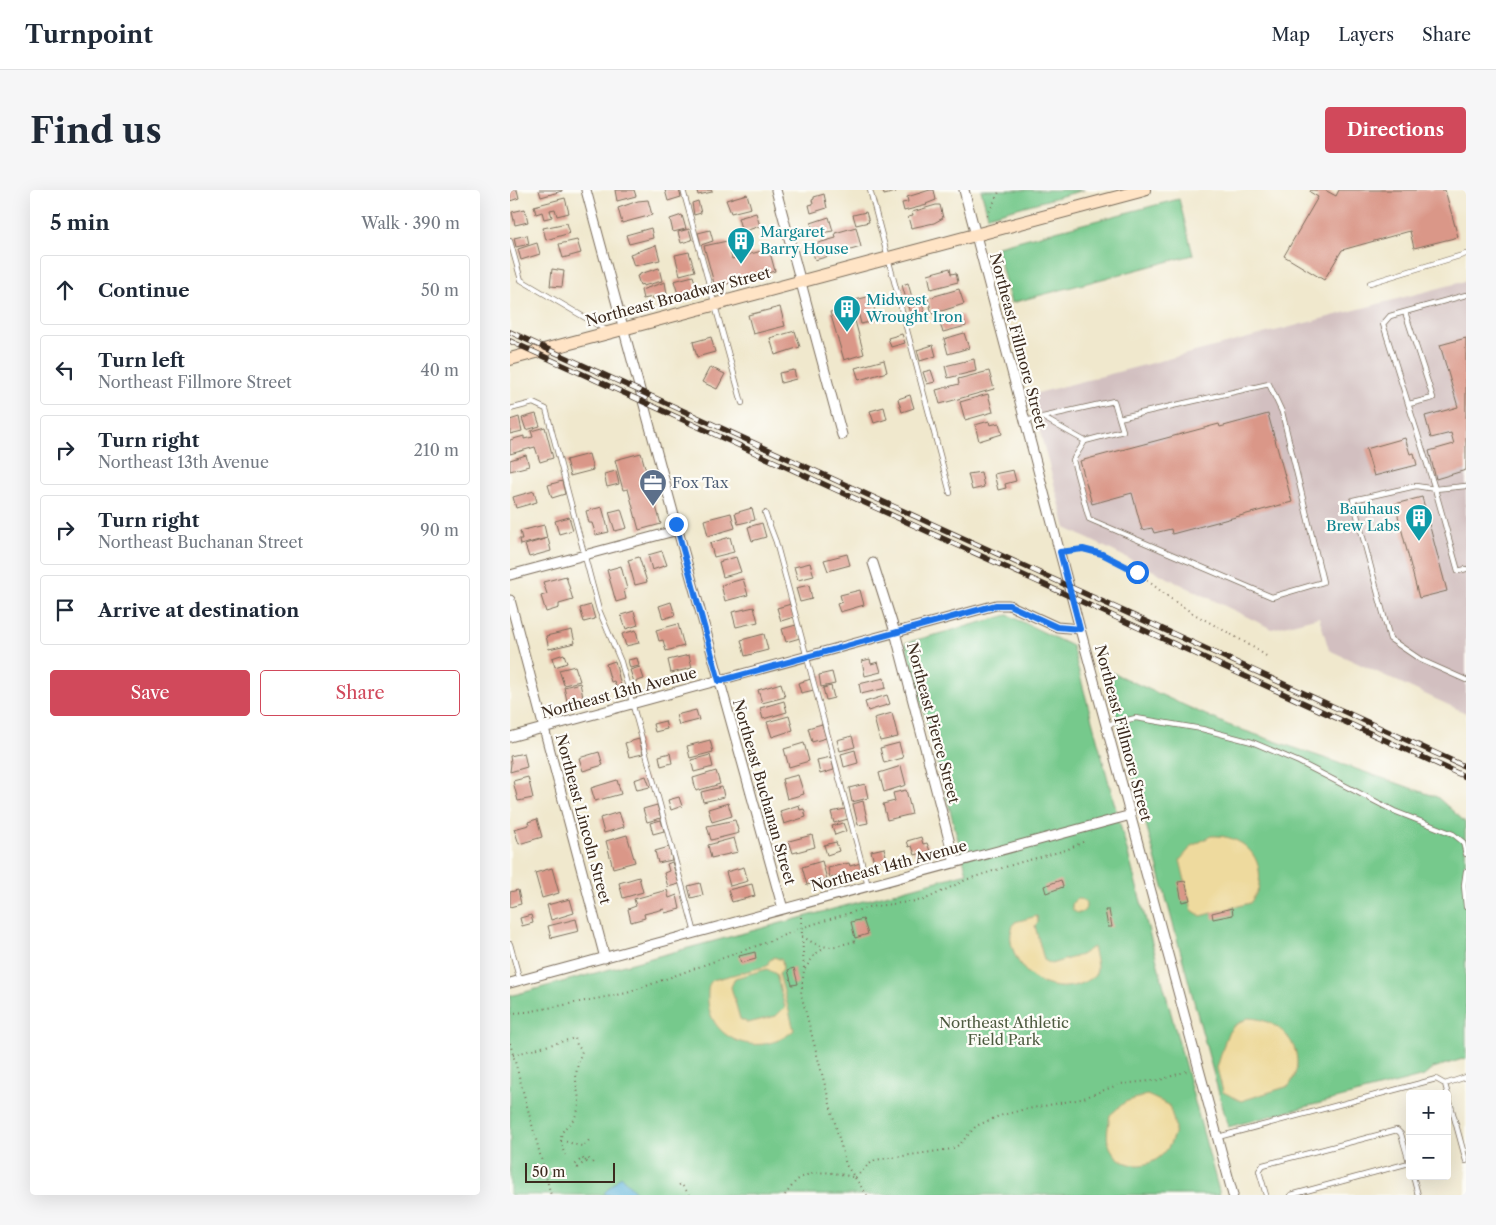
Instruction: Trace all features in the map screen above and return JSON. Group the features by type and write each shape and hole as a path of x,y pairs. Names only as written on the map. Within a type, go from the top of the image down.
{"main road":[{"name":"Northeast Broadway Street","path":"510,359 1144,190"}],"street":[{"name":"Northeast Buchanan Street","path":"586,190 719,681 783,908"},
{"path":"776,190 842,434"},
{"name":"Northeast Fillmore Street","path":"964,190 1080,629 1234,1195"},
{"path":"510,575 678,530"},
{"name":"Northeast Pierce Street","path":"873,563 895,632 955,863"},
{"name":"Northeast Lincoln Street","path":"510,600 605,958"},
{"name":"Northeast 13th Avenue","path":"510,737 996,605 1009,605 1057,627 1080,629"},
{"name":"Northeast 14th Avenue","path":"510,983 1131,815"}],"lane":[{"path":"684,190 742,403"},
{"path":"870,190 950,493"},
{"path":"510,240 521,280 610,332"},
{"path":"1370,283 1466,254"},
{"path":"1466,295 1390,316 1382,324 1409,404 1458,572 1466,569"},
{"path":"1405,312 1433,398 1409,404"},
{"path":"1025,421 1114,401 1122,431 1085,441 1073,460 1089,519 1272,597 1323,582 1282,412 1269,384 1119,418"},
{"path":"510,409 533,403 546,409 599,610 621,662 695,933"},
{"path":"1042,417 1085,441"},
{"path":"1466,486 1435,489 1416,486 1353,500 1390,639 1421,660 1466,680"},
{"path":"765,513 776,542 868,886"},
{"path":"1106,724 1136,718 1202,729 1252,742 1299,762 1394,811 1453,834 1464,842 1466,854"},
{"path":"1466,871 1464,885 1466,907"},
{"path":"510,944 520,981"},
{"path":"1218,1137 1436,1079 1445,1084 1466,1078"},
{"path":"1445,1084 1466,1161"},
{"path":"1266,1195 1259,1171 1263,1165 1397,1130 1401,1134 1406,1153"},
{"path":"1291,1195 1406,1165"},
{"path":"1414,1180 1418,1195"}],"path":[{"path":"987,216 1000,190"},
{"path":"1060,552 1083,549 1118,561 1137,572 1186,609 1269,658"},
{"path":"510,1013 528,1012 627,993 801,928 869,907 924,900 968,879 1066,850 1085,840"},
{"path":"801,917 804,970 801,994 846,1165 867,1195"},
{"path":"802,936 825,948"},
{"path":"804,970 815,954 825,948 856,941"},
{"path":"513,1055 575,1038 577,1045 582,1051 576,1072 580,1099 578,1108 576,1115 563,1130 560,1137 565,1155"},
{"path":"510,1043 551,1195"},
{"path":"855,1178 875,1160 952,1149 960,1144 976,1126 998,1116 1081,1099 1120,1084 1160,1080 1188,1071"},
{"path":"561,1141 569,1141 579,1146 584,1146 591,1138"},
{"path":"590,1165 582,1158 575,1165 578,1168 588,1158 594,1164"},
{"path":"785,1195 804,1176 832,1173 855,1178"},
{"path":"679,1185 681,1184 690,1195"}],"shaded area":[{"path":"1466,281 1466,713 1329,650 1319,617 1272,629 1066,528 1030,395"}],"green space":[{"path":"981,190 1084,190 988,216"},
{"path":"1179,199 1193,255 1011,303 997,251 998,246"},
{"name":"Northeast Athletic Field Park","path":"1008,615 1072,646 1220,1195 510,1195 510,996 967,873 905,643"},
{"path":"1104,669 1228,725 1437,797 1465,822 1466,1058 1433,1068 1424,1076 1228,1127"}],"sand":[{"path":"1211,836 1222,836 1242,843 1255,858 1260,877 1258,889 1250,903 1201,916 1192,910 1180,860 1192,846"},
{"path":"1076,899 1082,899 1086,906 1082,913 1076,913 1072,909 1072,903"},
{"path":"1037,916 1038,922 1035,926 1044,960 1051,964 1081,955 1093,947 1097,967 1094,976 1087,981 1073,986 1063,987 1042,983 1025,970 1013,948 1011,941 1012,930 1015,922"},
{"path":"774,957 782,960 783,969 779,973 794,1030 781,1039 766,1044 751,1044 738,1041 725,1034 716,1024 709,1010 709,985 713,980 767,966","holes":["767,969 776,974 785,1007 776,1016 748,1023 740,1019 731,987 735,978"]},
{"path":"1248,1018 1261,1020 1283,1032 1290,1040 1297,1062 1295,1074 1289,1086 1241,1101 1223,1092 1217,1068 1228,1033 1234,1026"},
{"path":"1147,1095 1169,1105 1175,1125 1173,1138 1167,1149 1150,1163 1130,1164 1121,1160 1113,1153 1108,1142 1107,1132 1110,1115 1125,1102"}],"water":[{"path":"621,1176 639,1195 606,1195 604,1193"}],"building":[{"path":"510,190 517,190 519,198 510,201"},
{"path":"539,190 562,190 562,191 541,197"},
{"path":"615,190 634,190 636,196 617,201"},
{"path":"665,190 679,190 681,197 668,201"},
{"path":"697,190 712,190 712,192 698,195"},
{"path":"883,190 895,190 896,192 884,195"},
{"path":"934,190 936,200 927,205 904,211 902,203 908,202 907,197"},
{"path":"1311,190 1325,190 1336,196 1339,190 1445,190 1458,237 1414,248 1410,231 1342,250 1324,280 1284,256 1318,197 1310,192"},
{"path":"747,194 751,208 731,213 726,200"},
{"path":"824,194 827,208 811,213 809,205 813,204 812,200 814,197"},
{"path":"565,198 569,213 557,216 555,209 550,210 552,217 544,219 542,212 536,214 534,206"},
{"path":"648,200 652,215 622,223 618,208 638,201"},
{"path":"698,201 701,213 694,215 692,203"},
{"path":"940,205 943,218 934,223 911,228 908,217 913,216 912,212"},
{"path":"525,209 528,222 515,225 512,212"},
{"path":"866,212 869,222 856,225 853,215"},
{"path":"756,213 760,226 742,232 738,218"},
{"path":"682,215 686,229 673,232 670,219"},
{"path":"829,217 833,231 814,234 811,223"},
{"path":"567,223 570,233 546,240 543,228"},
{"path":"856,227 861,247 815,260 811,245 836,238 835,233"},
{"path":"651,228 653,238 629,244 626,235"},
{"path":"689,229 692,240 681,243 678,232"},
{"path":"710,230 713,241 701,245 698,233"},
{"path":"527,235 529,244 516,247 514,238"},
{"path":"577,240 581,253 563,258 559,244"},
{"name":"Margaret Barry House","path":"727,241 732,259 769,249 775,271 715,287 704,246"},
{"path":"537,243 540,254 521,260 518,249"},
{"path":"656,245 660,260 634,266 630,254"},
{"path":"689,252 695,271 680,275 675,255"},
{"path":"659,268 662,281 643,286 643,284 640,285 637,276"},
{"path":"950,268 951,274 956,273 958,282 931,289 928,274"},
{"path":"552,269 564,271 562,287 550,286"},
{"path":"693,276 698,292 679,297 674,281"},
{"path":"665,282 667,294 653,299 653,297 643,299 641,290"},
{"path":"908,283 913,301 921,299 925,313 911,317 902,285"},
{"path":"959,289 964,304 932,314 928,298"},
{"path":"871,296 877,320 861,324 855,300"},
{"name":"Midwest Wrought Iron","path":"851,306 864,354 844,360 830,312"},
{"path":"780,307 785,326 753,334 748,315"},
{"path":"962,315 966,326 943,332 939,322"},
{"path":"795,331 800,347 775,355 770,338"},
{"path":"964,333 969,348 948,354 944,339"},
{"path":"902,334 905,343 891,347 888,338"},
{"path":"711,337 715,352 697,357 693,342"},
{"path":"1466,338 1466,470 1436,479 1429,451 1454,444 1451,433 1431,438 1425,416 1458,407 1440,345"},
{"path":"933,345 936,356 920,361 917,350"},
{"path":"974,359 976,371 948,378 945,366"},
{"path":"884,360 887,372 859,380 855,368"},
{"path":"710,367 725,374 717,389 702,382"},
{"path":"794,370 796,379 781,383 779,373"},
{"path":"931,370 935,382 927,384 923,372"},
{"path":"989,371 994,389 940,404 936,390 959,384 958,379"},
{"path":"988,394 993,412 965,420 960,402"},
{"path":"910,395 914,408 902,412 898,399"},
{"path":"884,407 887,419 874,423 870,411"},
{"path":"536,414 540,426 526,430 522,418"},
{"path":"1268,414 1292,502 1172,534 1171,529 1154,533 1152,528 1142,530 1132,493 1092,504 1080,461 1219,424 1220,427"},
{"path":"519,417 522,431 510,434 510,420"},
{"path":"989,421 990,425 999,423 1002,434 979,441 975,425"},
{"path":"545,427 553,458 540,462 535,447 510,454 510,440 524,436 524,439 533,437 531,431"},
{"path":"1405,438 1410,454 1414,453 1417,465 1374,476 1366,449"},
{"path":"641,453 661,524 639,530 628,489 623,490 615,460"},
{"path":"589,454 593,470 570,476 566,460"},
{"path":"526,455 529,466 510,471 510,460"},
{"path":"1013,470 1016,481 1005,484 1006,488 998,490 994,474"},
{"path":"616,471 619,484 607,487 604,474"},
{"path":"981,472 984,487 972,490 968,474"},
{"path":"562,481 565,494 552,498 548,485"},
{"path":"534,491 537,502 516,508 513,497"},
{"name":"Bauhaus Brew Labs","path":"1422,497 1447,591 1419,598 1395,504"},
{"path":"602,507 609,532 596,535 592,523 589,523 586,511"},
{"path":"752,508 755,520 738,524 735,513"},
{"path":"621,509 627,528 615,531 609,512"},
{"path":"731,513 735,528 708,536 704,520"},
{"path":"569,517 573,530 559,534 555,521"},
{"path":"762,523 766,537 752,541 748,527"},
{"path":"544,525 547,538 520,545 519,539 522,539 520,531"},
{"path":"730,537 734,552 714,557 710,543"},
{"path":"548,538 551,551 529,557 525,545"},
{"path":"662,551 667,565 652,570 648,555"},
{"path":"847,554 850,565 828,571 824,560"},
{"path":"639,557 647,582 635,585 628,560"},
{"path":"736,557 741,572 723,577 719,562"},
{"path":"810,563 814,576 798,580 794,567"},
{"path":"621,566 627,589 624,590 626,599 616,602 607,570"},
{"path":"566,576 573,600 559,604 559,608 546,612 541,596 547,594 543,582"},
{"path":"743,579 748,595 725,601 721,585"},
{"path":"809,585 812,599 800,602 796,588"},
{"path":"860,590 864,605 840,612 837,604 842,602 840,595"},
{"path":"671,602 675,615 663,619 659,606"},
{"path":"791,604 794,617 781,621 777,608"},
{"path":"591,605 595,619 584,622 580,608"},
{"path":"754,607 758,622 736,627 732,612"},
{"path":"634,611 638,625 626,629 621,615"},
{"path":"678,624 684,646 666,651 663,640 659,641 656,630"},
{"path":"796,625 800,638 786,642 782,629"},
{"path":"572,630 575,643 549,649 546,636"},
{"path":"636,630 639,643 626,646 622,634"},
{"path":"764,634 768,650 745,656 741,640"},
{"path":"564,654 567,663 555,667 552,658"},
{"path":"689,655 692,668 671,673 668,660"},
{"path":"637,658 639,666 630,668 628,660"},
{"path":"870,659 871,664 878,662 881,672 865,676 862,661"},
{"path":"615,661 621,686 616,687 614,681 611,682 606,664"},
{"path":"575,666 580,681 564,685 559,670"},
{"path":"640,667 644,679 634,682 630,670"},
{"path":"832,672 835,684 821,687 819,675"},
{"path":"884,678 886,688 861,694 859,684"},
{"path":"811,679 814,690 801,693 798,683"},
{"path":"580,683 583,697 567,701 564,687"},
{"path":"781,683 785,697 762,703 758,690"},
{"path":"831,686 834,698 826,700 823,688"},
{"path":"887,695 890,704 868,711 865,702"},
{"path":"784,701 787,712 763,719 760,708"},
{"path":"696,710 699,720 679,725 676,715"},
{"path":"892,713 898,737 880,741 874,718"},
{"path":"789,716 793,730 772,737 767,722"},
{"path":"665,721 667,729 655,732 653,724"},
{"path":"822,724 826,738 812,742 808,728"},
{"path":"852,736 855,747 840,751 837,740"},
{"path":"639,739 643,754 629,757 625,743"},
{"path":"710,740 713,752 690,758 687,746"},
{"path":"804,743 809,761 789,767 784,749"},
{"path":"899,743 903,758 884,763 880,748"},
{"path":"855,750 858,763 844,767 841,754"},
{"path":"599,752 603,765 583,771 579,758"},
{"path":"524,753 527,767 510,772 510,756"},
{"path":"670,753 672,763 661,766 659,756"},
{"path":"710,755 713,767 694,772 691,760"},
{"path":"831,757 834,770 820,774 817,760"},
{"path":"901,766 906,785 884,792 879,773"},
{"path":"716,771 720,784 696,791 693,778"},
{"path":"798,775 804,794 787,799 782,779"},
{"path":"646,776 650,787 637,790 634,780"},
{"path":"528,777 533,798 518,801 513,781"},
{"path":"617,780 621,794 595,801 591,788"},
{"path":"865,784 868,798 852,802 849,788"},
{"path":"722,787 724,797 703,802 701,792"},
{"path":"906,790 912,814 887,820 883,804 895,801 893,793"},
{"path":"679,797 682,806 671,810 668,800"},
{"path":"863,801 868,823 858,825 853,804"},
{"path":"728,803 732,816 712,822 708,809"},
{"path":"657,805 661,818 647,822 643,809"},
{"path":"799,805 800,810 804,809 806,817 784,824 780,811"},
{"path":"845,809 848,819 834,823 831,812"},
{"path":"619,812 624,827 604,833 600,818"},
{"path":"537,819 542,837 519,844 514,829 529,825 528,822"},
{"path":"661,820 664,831 653,834 650,823"},
{"path":"735,820 739,833 711,840 707,826"},
{"path":"843,823 846,831 835,835 832,826"},
{"path":"627,835 635,862 613,868 606,841"},
{"path":"812,835 815,847 793,853 789,841"},
{"path":"921,837 923,844 927,843 930,851 915,855 912,846 909,847 907,841"},
{"path":"734,838 738,852 711,858 708,845"},
{"path":"836,842 839,851 827,855 824,845"},
{"path":"669,847 672,860 658,863 655,851"},
{"path":"884,848 887,859 874,862 871,851"},
{"path":"822,861 827,879 807,885 802,867"},
{"path":"672,862 679,884 668,887 664,873 669,871 667,864"},
{"path":"849,863 850,866 861,863 863,870 830,878 828,868"},
{"path":"744,867 748,881 730,886 726,872"},
{"path":"552,868 559,893 542,898 535,873"},
{"path":"639,877 643,892 623,898 619,883"},
{"path":"1061,880 1063,887 1046,893 1044,886"},
{"path":"1185,881 1190,900 1182,902 1178,882"},
{"path":"700,883 703,895 691,898 688,886"},
{"path":"752,884 755,896 732,902 728,890"},
{"path":"518,890 521,904 510,907 510,892"},
{"path":"667,890 669,898 677,895 680,909 665,913 664,909 644,914 645,918 631,922 628,909 636,906 634,899"},
{"path":"570,899 574,913 551,920 547,905"},
{"path":"1232,908 1233,915 1213,919 1212,913"},
{"path":"1105,910 1109,910 1112,927 1108,927"},
{"path":"531,915 533,923 522,926 520,918"},
{"path":"576,919 579,931 551,938 548,926"},
{"path":"863,919 868,934 855,938 851,922"},
{"path":"755,952 756,959 741,963 739,956"},
{"path":"794,968 798,984 792,985 788,970"}],"railway":[{"path":"510,332 1466,767"},
{"path":"510,341 1466,777"}],"place":[{"name":"Margaret Barry House","path":"741,265"},
{"name":"Midwest Wrought Iron","path":"847,333"},
{"name":"Fox Tax","path":"653,507"},
{"name":"Bauhaus Brew Labs","path":"1419,542"}],"route":[{"path":"676,524 719,681 996,605 1009,605 1057,627 1080,629 1060,552 1083,549 1102,554 1137,572"}]}
